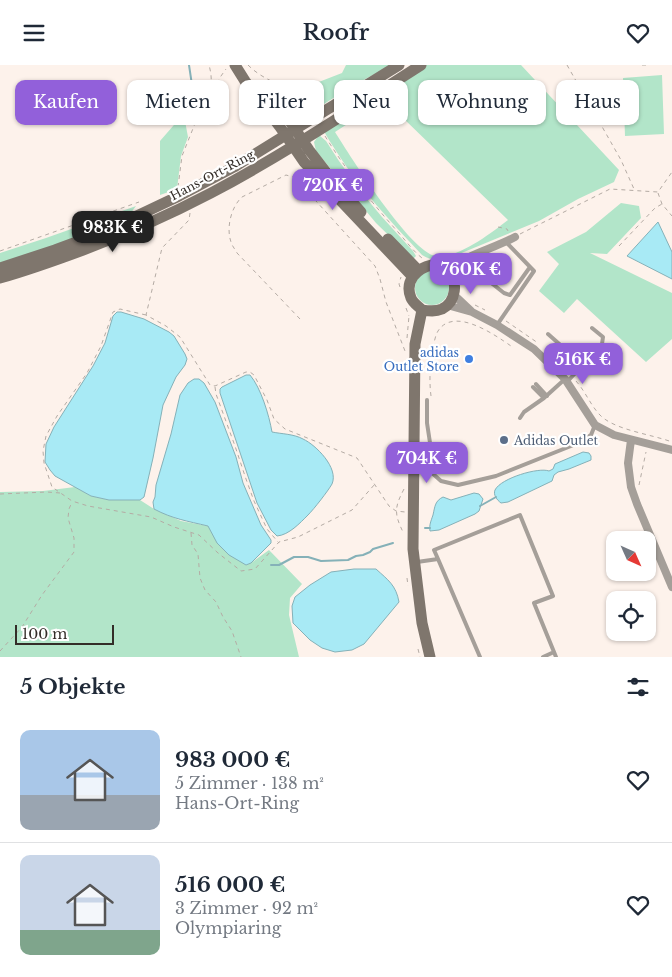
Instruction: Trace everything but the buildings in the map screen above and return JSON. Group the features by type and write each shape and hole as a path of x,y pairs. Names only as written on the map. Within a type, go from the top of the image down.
{"street":[{"path":"233,65 298,143 415,273"},
{"path":"233,65 249,80"},
{"name":"Hans-Ort-Ring","path":"324,112 398,65"},
{"name":"Hans-Ort-Ring","path":"0,278 102,243 212,193 298,143 421,65"},
{"path":"288,125 291,133"},
{"name":"Hans-Ort-Ring","path":"0,267 64,247 134,218 234,167 304,125"},
{"path":"298,143 304,162"},
{"path":"272,158 294,158 304,162 415,273"},
{"path":"447,271 454,265 511,239"},
{"path":"432,265 447,271 454,280 455,285 452,299 441,309 435,311 422,310 414,303 410,294 409,287 415,273 425,266 432,265"},
{"path":"454,295 472,313"},
{"path":"447,305 499,322 554,363 568,379 595,425 614,435 672,450"},
{"path":"422,310 415,344 413,549 422,623 430,657"},
{"path":"630,439 628,463 631,487 672,587"}],"lane":[{"path":"499,322 534,271 511,239"},
{"path":"494,265 486,269 485,279 504,293 510,295 530,267"},
{"path":"520,418 524,412 568,379 602,344 603,337 592,328"},
{"path":"548,334 583,365"},
{"path":"554,363 566,350"},
{"path":"535,386 546,397"},
{"path":"429,399 427,423 434,469 432,473"},
{"path":"414,470 432,473 441,481 458,485 496,476 581,441 591,435 595,425"},
{"path":"480,657 434,550 520,515 552,596 534,603 555,655 543,657"},
{"path":"415,562 438,559"}],"path":[{"path":"209,65 212,80"},
{"path":"219,80 233,65"},
{"path":"248,65 269,80"},
{"path":"567,65 621,160 635,190"},
{"path":"642,65 648,65"},
{"path":"178,188 182,156 194,125"},
{"path":"324,135 340,160 370,199 425,260"},
{"path":"658,192 672,172"},
{"path":"300,319 237,253 231,243 228,231 232,213 242,197 286,175 296,179 375,266 386,302 405,351"},
{"path":"498,227 507,229 511,239 610,189 658,192"},
{"path":"658,192 662,204 672,216"},
{"path":"0,251 138,202"},
{"path":"619,246 655,208 662,204"},
{"path":"146,315 162,247 189,220 190,211"},
{"path":"474,304 499,322 536,341 548,350 554,363"},
{"path":"279,542 267,529 254,501 214,387 210,385 180,337 166,326 146,315 120,309 113,312 101,346 87,373 57,416 46,436 43,451 44,463 52,487 72,501 151,517 199,535 241,571 254,569 279,542 298,537 352,510 375,484"},
{"path":"429,399 435,339 438,331 444,324 452,321 463,322 490,332 511,347 512,345"},
{"path":"214,387 246,372 250,372 254,375 267,400 274,419 285,429 357,458 390,506 396,511 413,511"},
{"path":"568,379 578,383 598,413 607,421 620,427 672,442"},
{"path":"638,489 649,444"},
{"path":"0,494 61,493"},
{"path":"0,651 22,627 42,595 74,551 74,538 68,518 72,501"},
{"path":"191,532 192,545 198,554 200,578 205,590 216,602 232,631 241,657"}],"green space":[{"path":"346,65 392,65 363,80 334,80 334,98 324,104 324,80 342,73"},
{"path":"426,65 521,65 535,80 418,80 418,125 546,125 546,92 556,102 556,125 577,125 619,170 614,182 578,199 539,221 447,259 434,260 422,255 376,205 355,179 324,131 334,125 346,125 335,132 382,202 412,239 425,251 436,256 445,256 474,244 508,220 408,123 408,80 403,80"},
{"path":"662,75 664,134 625,136 625,125 639,125 639,80 623,80 623,78"},
{"path":"174,125 186,125 188,137 181,156 177,189 160,195 160,141"},
{"path":"319,135 326,141 362,193 413,251 416,256 413,259 376,223 316,151 314,142"},
{"path":"621,203 639,206 641,218 607,254 590,253 672,293 672,339 646,362 577,299 564,313 539,291 559,264 547,252 586,232"},
{"path":"136,206 127,218 0,264 0,253"},
{"path":"432,271 444,276 449,288 444,300 432,305 420,300 415,288 420,276"},
{"path":"75,487 91,496 109,500 140,500 154,509 181,521 208,526 246,565 269,550 302,584 290,598 289,615 299,657 0,657 0,492 43,491"}],"water":[{"path":"658,222 672,252 672,279 627,256"},
{"path":"117,312 144,319 169,332 174,336 187,359 163,405 144,497 140,500 109,500 91,496 55,476 45,462 46,444 54,427 93,366 105,343 113,316"},
{"path":"246,375 250,375 254,380 261,394 272,432 296,436 308,442 325,458 332,471 332,484 308,515 290,531 277,536 271,530 257,503 220,393 222,387"},
{"path":"194,379 199,379 204,383 215,402 236,457 243,483 261,525 271,540 271,543 251,563 246,565 229,555 217,543 208,526 174,517 154,509 153,502 156,485 180,395 188,383"},
{"path":"583,452 589,453 591,460 558,472 554,475 552,481 508,502 501,503 496,497 495,490 505,481 529,472 549,471 553,469 555,464"},
{"path":"474,493 479,494 483,499 479,511 439,530 430,531 430,523 438,500 443,497 451,500"},
{"path":"376,569 394,587 399,602 364,644 352,650 335,652 322,648 310,640 293,623 292,606 295,597 331,572"}],"waterway":[{"path":"189,65 191,80"},
{"path":"480,506 496,497"},
{"path":"425,528 430,528"},
{"path":"271,565 279,565 294,557 308,557 321,561 348,560 393,543"}],"place":[{"name":"adidas Outlet Store","path":"469,359"},
{"name":"Adidas Outlet","path":"504,440"}]}
